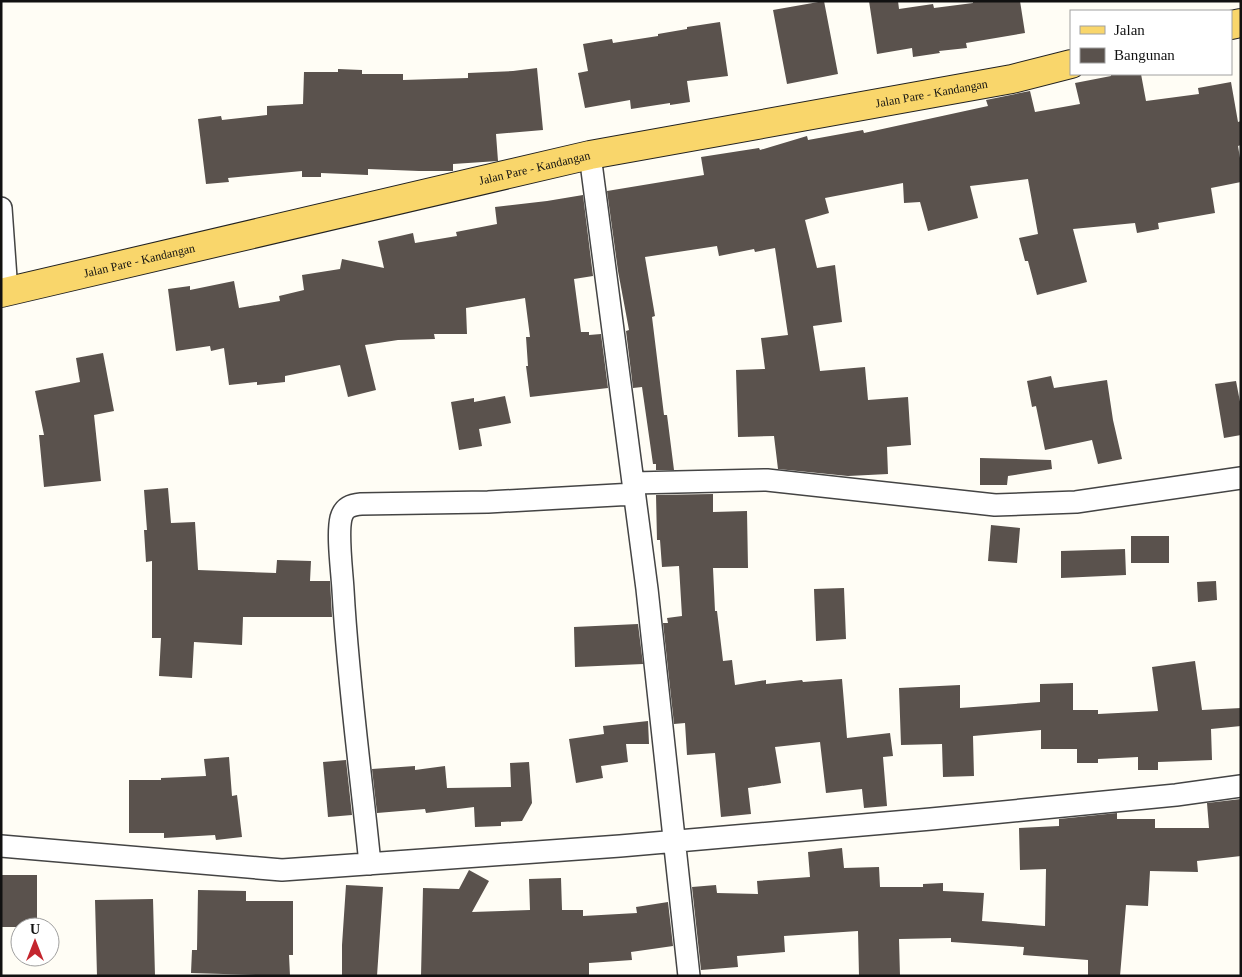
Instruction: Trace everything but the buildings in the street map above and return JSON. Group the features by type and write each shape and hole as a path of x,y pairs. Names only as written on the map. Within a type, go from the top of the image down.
{"main road":[{"name":"Jalan Pare - Kandangan","path":"4,292 590,155 1012,79 1070,64"}],"street":[{"path":"590,155 648,598 689,976"},
{"path":"1,208 4,292"},
{"path":"370,864 344,612 341,519 344,510 352,505 488,502 767,480 995,505 1076,502 1241,478"},
{"path":"1,846 282,870 674,842 941,818 1241,786"}]}
